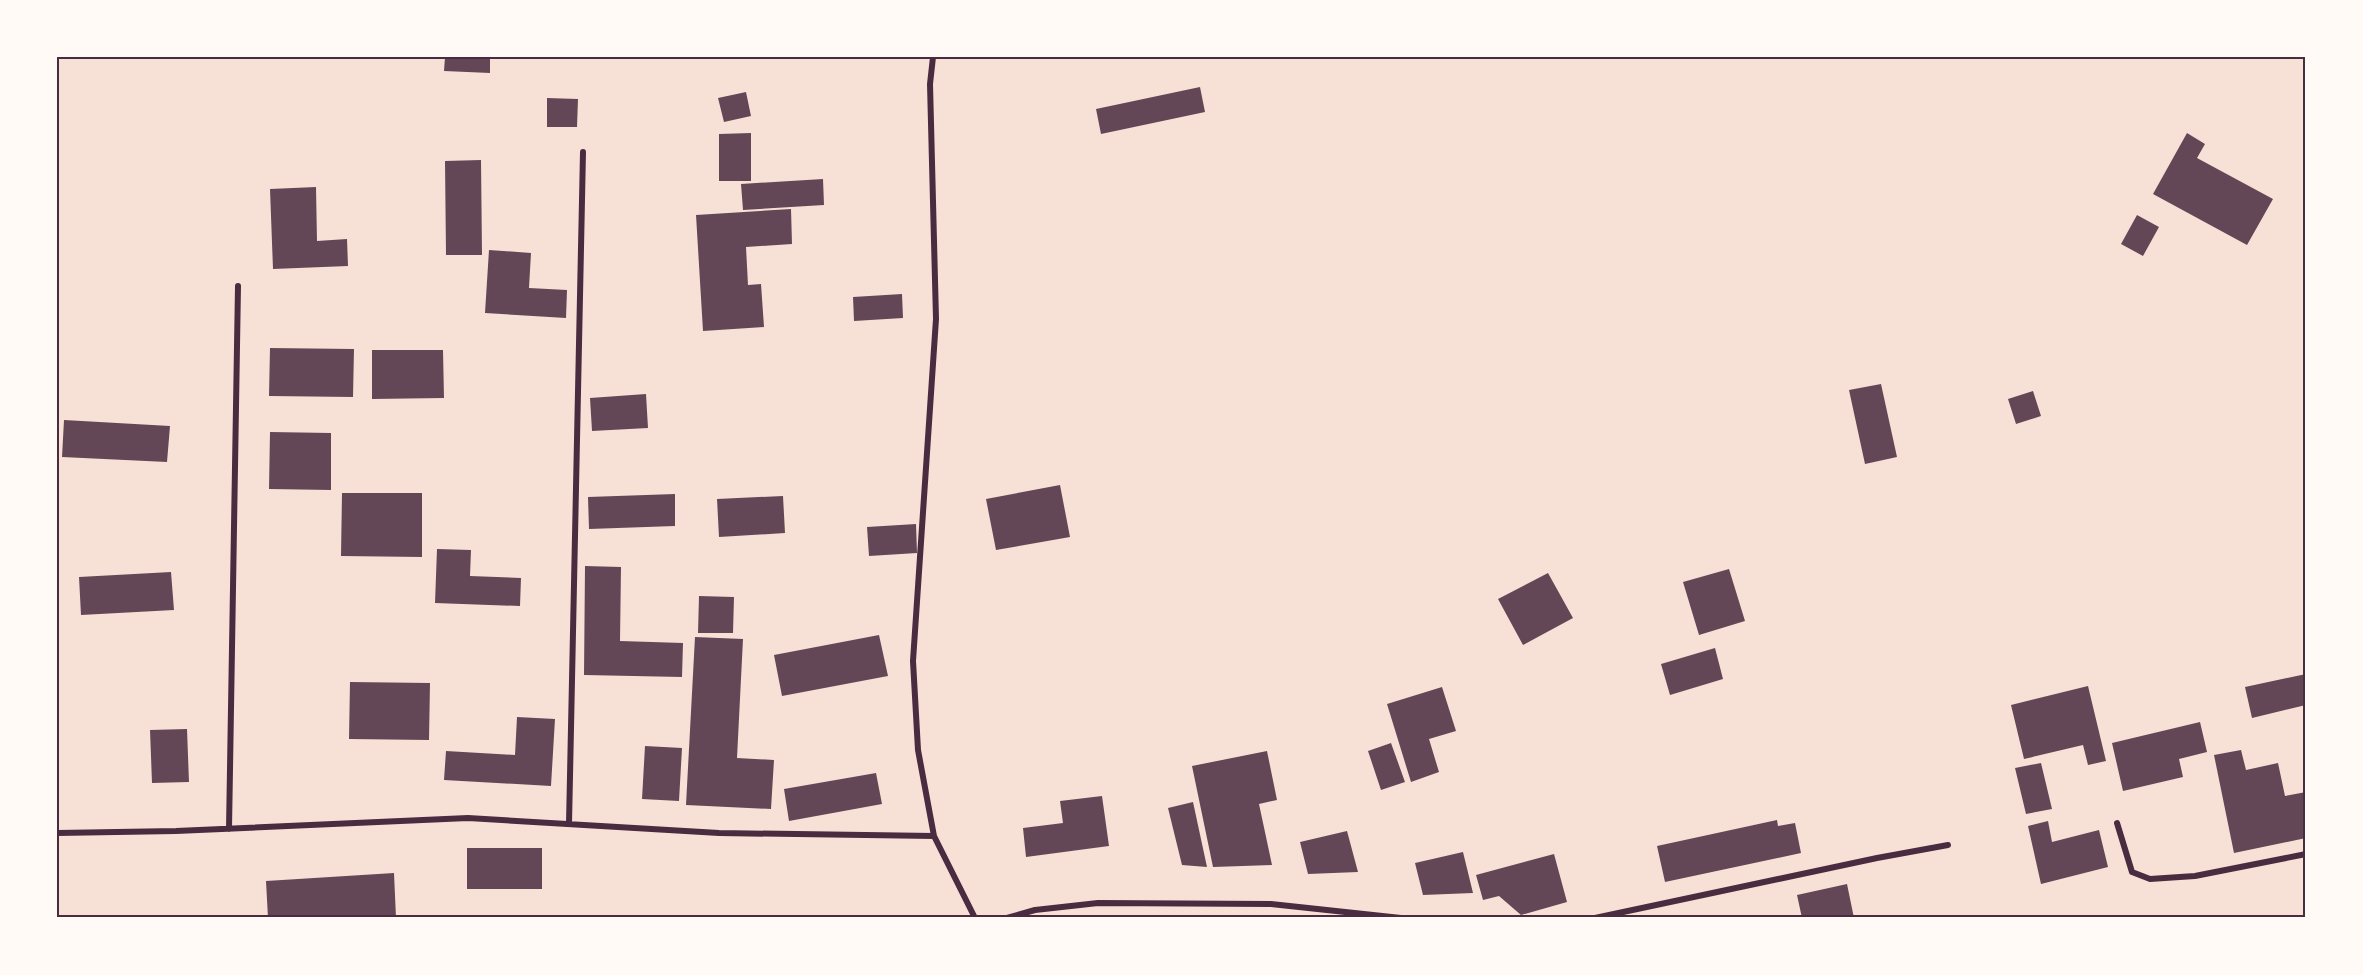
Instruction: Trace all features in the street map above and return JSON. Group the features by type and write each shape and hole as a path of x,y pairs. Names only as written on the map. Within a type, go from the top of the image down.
{"street":[{"path":"933,57 930,84 936,319 913,661 918,750 934,836 975,918"},
{"path":"569,824 583,152"},
{"path":"229,829 238,286"},
{"path":"57,833 229,829 468,818 718,833 934,836"},
{"path":"2117,823 2132,872 2150,879 2195,876 2306,854"},
{"path":"1595,918 1948,844"},
{"path":"1007,918 1035,910 1098,903 1270,904 1401,918"}],"building":[{"path":"445,57 490,57 490,73 444,71"},
{"path":"1200,87 1205,112 1101,134 1096,109"},
{"path":"746,92 751,116 724,122 718,98"},
{"path":"547,98 578,99 577,127 547,127"},
{"path":"751,133 751,181 719,181 719,134"},
{"path":"2187,133 2205,144 2197,158 2273,199 2247,245 2153,194"},
{"path":"481,160 482,255 446,255 445,161"},
{"path":"823,179 824,205 743,210 741,184"},
{"path":"316,187 317,241 347,239 348,266 273,269 270,189"},
{"path":"791,209 792,244 746,247 748,285 761,284 764,327 703,331 696,215"},
{"path":"2137,215 2159,227 2143,256 2121,244"},
{"path":"489,250 531,253 529,288 567,290 566,318 485,313"},
{"path":"902,294 903,318 854,321 853,297"},
{"path":"270,348 354,349 353,397 269,396"},
{"path":"372,350 443,350 444,398 372,399"},
{"path":"1881,384 1897,457 1865,464 1849,390"},
{"path":"2033,391 2041,416 2016,424 2008,399"},
{"path":"646,394 648,428 592,431 590,398"},
{"path":"64,420 170,426 167,462 62,457"},
{"path":"270,432 331,433 331,490 269,489"},
{"path":"1060,485 1070,537 996,550 986,499"},
{"path":"342,493 422,493 422,557 341,556"},
{"path":"675,494 675,526 589,529 588,497"},
{"path":"783,496 785,533 719,537 717,499"},
{"path":"916,524 917,553 869,556 867,527"},
{"path":"437,549 471,550 470,576 521,578 520,606 435,603"},
{"path":"585,566 621,567 620,641 683,643 682,677 584,675"},
{"path":"1729,569 1745,621 1699,635 1683,582"},
{"path":"171,572 174,610 81,615 79,577"},
{"path":"1548,573 1573,618 1523,645 1498,599"},
{"path":"699,596 734,597 733,633 698,633"},
{"path":"879,635 888,676 782,696 774,655"},
{"path":"695,637 743,639 737,758 774,760 771,809 686,805"},
{"path":"1715,648 1723,679 1670,695 1661,664"},
{"path":"2306,674 2306,705 2252,718 2245,687"},
{"path":"350,682 430,683 429,740 349,739"},
{"path":"2088,686 2106,761 2088,765 2083,745 2024,759 2011,705"},
{"path":"1442,687 1456,731 1429,739 1439,772 1411,782 1387,704"},
{"path":"517,717 555,719 551,786 444,780 446,751 515,755"},
{"path":"2200,722 2207,752 2179,759 2183,777 2123,791 2112,743"},
{"path":"187,729 189,782 152,783 150,730"},
{"path":"1391,743 1405,782 1381,790 1368,751"},
{"path":"645,746 682,748 679,801 642,799"},
{"path":"2241,750 2246,770 2278,763 2285,796 2306,792 2306,838 2234,853 2214,755"},
{"path":"1267,751 1277,800 1259,804 1272,865 1213,867 1192,766"},
{"path":"2041,763 2052,809 2026,814 2015,768"},
{"path":"876,773 882,804 789,821 784,789"},
{"path":"1102,796 1109,846 1026,857 1023,828 1063,823 1060,801"},
{"path":"1193,802 1207,867 1182,865 1168,808"},
{"path":"1777,820 1778,826 1795,823 1801,853 1665,882 1657,846"},
{"path":"2048,821 2052,842 2099,830 2108,867 2041,884 2028,826"},
{"path":"1347,831 1358,872 1308,874 1300,842"},
{"path":"467,848 542,848 542,889 467,889"},
{"path":"1463,852 1473,893 1423,895 1415,863"},
{"path":"1554,854 1567,902 1521,915 1499,896 1483,900 1476,875"},
{"path":"394,873 396,918 268,918 266,881"},
{"path":"1847,884 1854,918 1802,918 1797,895"}]}
